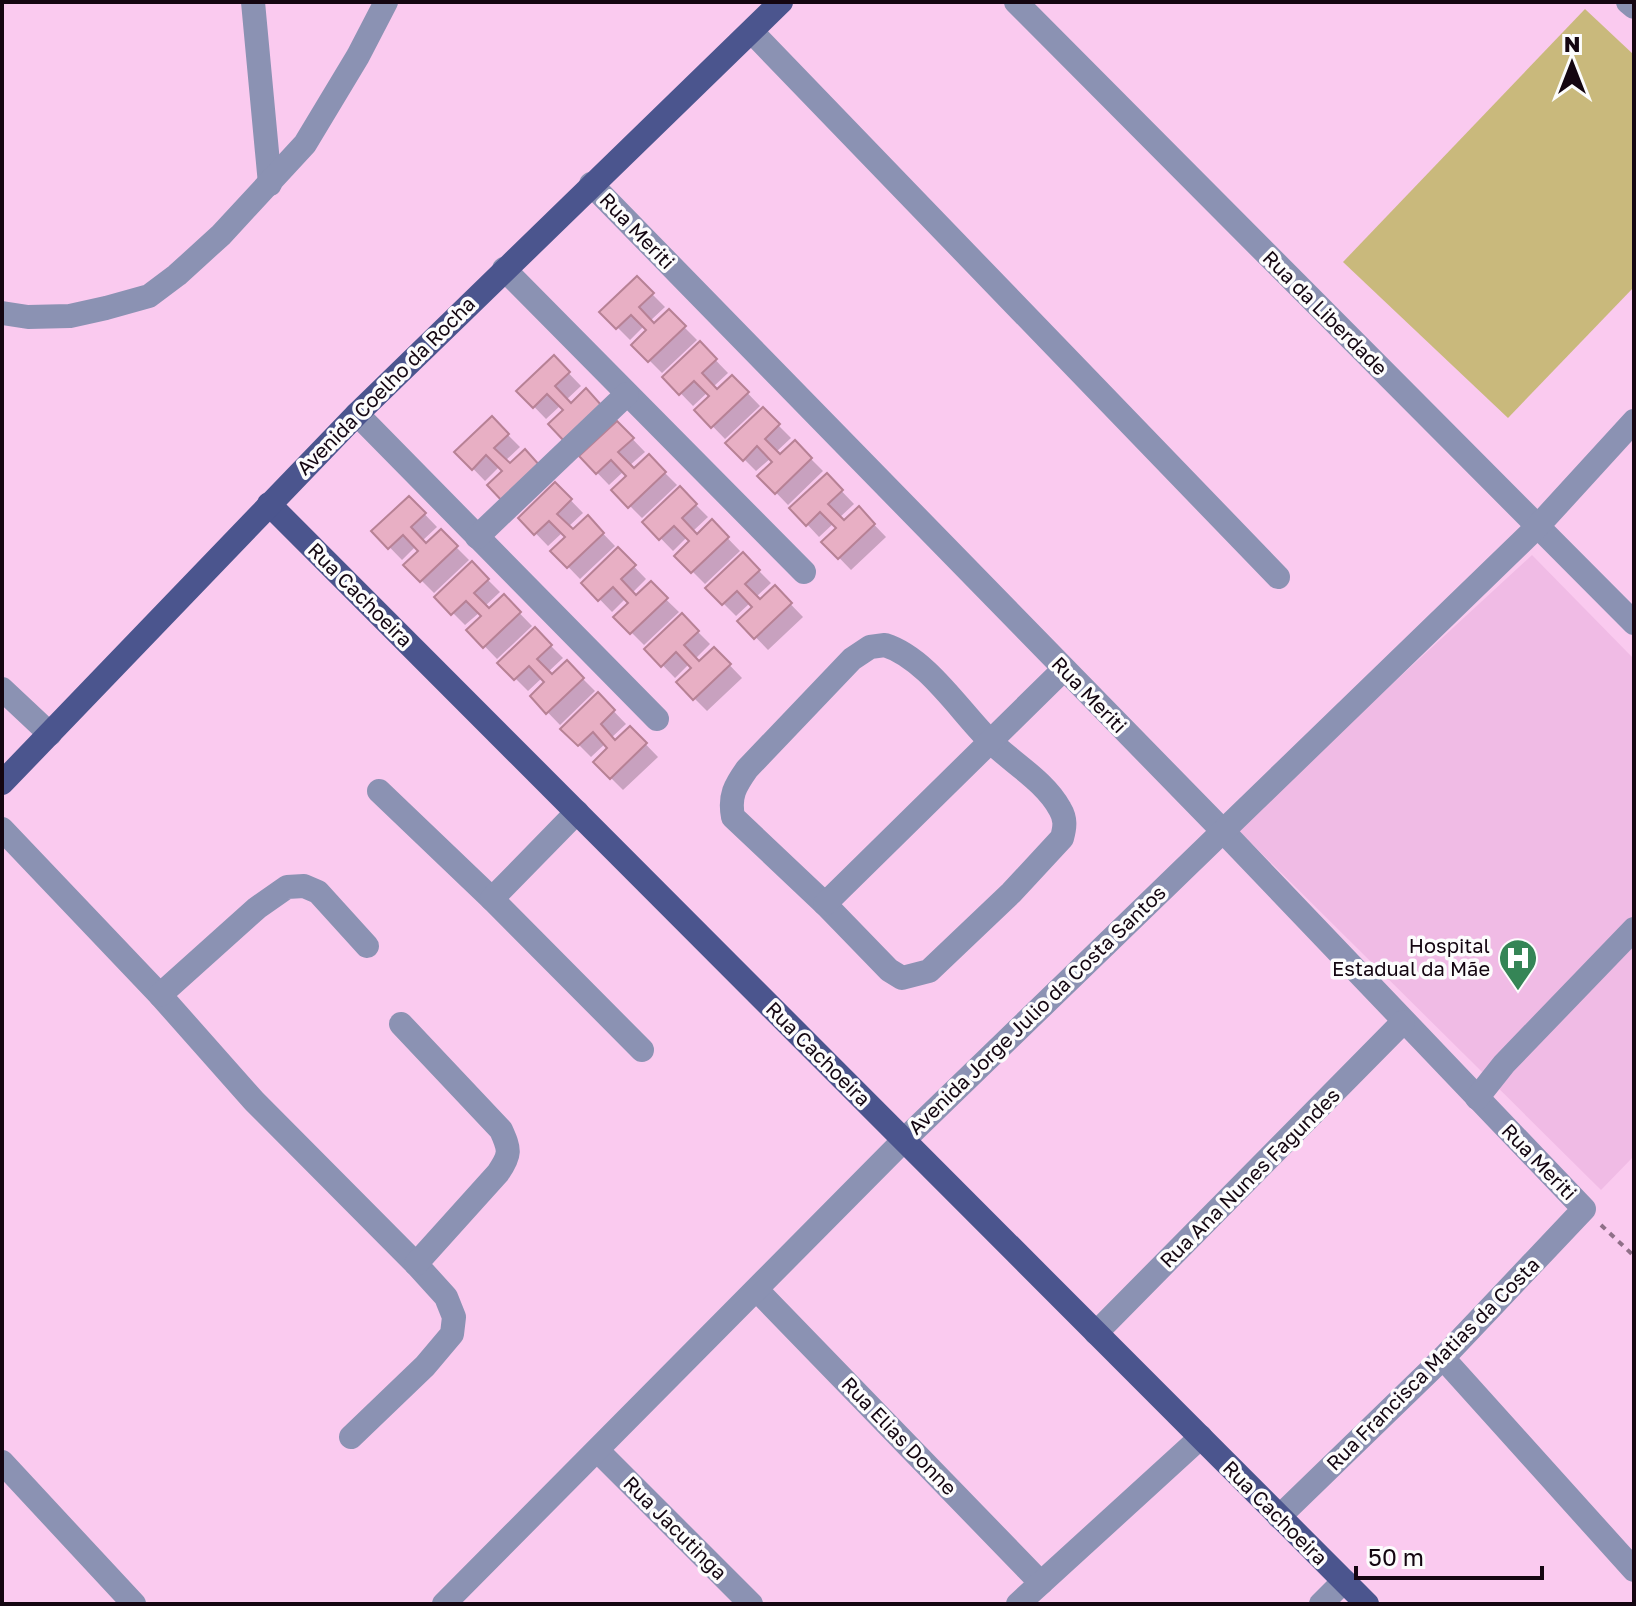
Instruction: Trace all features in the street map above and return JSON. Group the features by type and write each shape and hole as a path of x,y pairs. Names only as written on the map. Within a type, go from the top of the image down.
{"main road":[{"name":"Avenida Coelho da Rocha","path":"2,783 357,414 781,2"},
{"name":"Rua Cachoeira","path":"269,504 1367,1604"}],"street":[{"path":"253,2 270,184"},
{"path":"2,313 28,317 70,316 149,296 221,235 305,144 358,56 386,2"},
{"name":"Rua da Liberdade","path":"1016,2 1538,526 1630,611"},
{"path":"1628,2 1634,7"},
{"path":"752,32 1278,577"},
{"name":"Rua Meriti","path":"591,184 1222,830 1584,1209"},
{"path":"504,269 804,572"},
{"path":"477,537 627,394"},
{"path":"357,414 657,719"},
{"name":"Avenida Jorge Julio da Costa Santos","path":"444,1604 904,1140 1538,526 1634,421"},
{"path":"885,645 900,650 932,678 990,741 1045,791 1059,806 1065,827 1062,838 1011,893 929,971 916,977 902,978 889,970 825,904 733,817 730,802 734,787 747,769 852,659 870,647 885,645"},
{"path":"825,904 1064,669"},
{"path":"2,689 50,734"},
{"path":"379,791 642,1050"},
{"path":"492,899 577,812"},
{"path":"2,829 160,995 254,1101 446,1297 454,1317 452,1334 425,1366 351,1437"},
{"path":"160,995 257,908 287,887 304,886 318,892 367,946"},
{"path":"1477,1098 1504,1064 1634,929"},
{"name":"Rua Ana Nunes Fagundes","path":"1096,1333 1403,1022"},
{"path":"401,1024 501,1130 509,1157 416,1264"},
{"name":"Rua Francisca Matias da Costa","path":"1279,1517 1443,1358 1584,1209"},
{"name":"Rua Elias Donne","path":"757,1290 1041,1583"},
{"path":"1443,1358 1634,1570"},
{"path":"1018,1604 1201,1437"},
{"name":"Rua Jacutinga","path":"598,1451 751,1604"},
{"path":"2,1462 134,1604"},
{"path":"1321,1604 1344,1581"}],"path":[{"path":"1584,1209 1634,1256"}],"shaded area":[{"path":"1585,9 1634,55 1634,287 1508,418 1343,262"},
{"name":"Hospital Estadual da Mãe","path":"1532,555 1634,659 1634,1156 1601,1190 1236,828"}],"building":[{"path":"637,276 654,293 639,307 654,323 669,309 686,326 648,362 631,345 646,330 631,315 616,329 599,312"},
{"path":"700,341 717,359 702,373 717,389 732,375 749,392 711,428 694,410 709,396 694,381 679,395 662,377"},
{"path":"554,355 570,372 555,386 571,403 586,388 602,406 565,442 548,424 563,410 547,394 533,408 516,391"},
{"path":"763,407 780,424 765,439 780,454 795,440 812,458 775,494 757,476 772,462 757,446 743,461 725,443"},
{"path":"492,416 509,434 494,448 510,463 525,449 541,467 504,503 487,485 502,471 486,455 472,470 454,452"},
{"path":"617,421 634,438 618,452 634,468 649,454 666,472 628,508 611,490 626,476 611,460 596,474 579,456"},
{"path":"827,473 843,490 828,504 844,520 859,506 875,524 838,559 821,542 836,528 820,512 806,526 789,508"},
{"path":"555,482 572,499 557,514 573,529 588,515 604,533 567,568 550,551 565,537 549,521 534,535 518,518"},
{"path":"680,486 697,504 682,518 697,534 712,519 729,537 691,573 674,556 689,541 674,526 659,540 642,522"},
{"path":"409,496 426,513 411,527 426,543 441,529 458,546 420,582 403,565 418,551 403,535 388,549 371,531"},
{"path":"618,547 636,565 621,579 636,595 651,581 668,598 630,634 613,617 628,603 613,587 598,601 581,583"},
{"path":"743,552 760,570 745,584 760,599 775,585 792,603 754,639 737,621 752,607 737,591 722,605 705,588"},
{"path":"472,561 489,579 474,593 489,608 504,594 521,612 483,648 466,630 481,616 466,601 451,615 434,597"},
{"path":"682,613 699,631 684,645 699,661 714,647 731,664 693,700 676,682 691,668 676,652 661,667 644,649"},
{"path":"535,627 552,645 537,659 552,674 567,660 584,678 546,714 530,696 544,682 529,666 514,680 497,663"},
{"path":"598,692 615,710 601,724 615,740 630,726 647,743 610,779 593,762 607,748 593,732 578,746 560,729"}],"place":[{"name":"Hospital Estadual da Mãe","path":"1518,992"}]}
